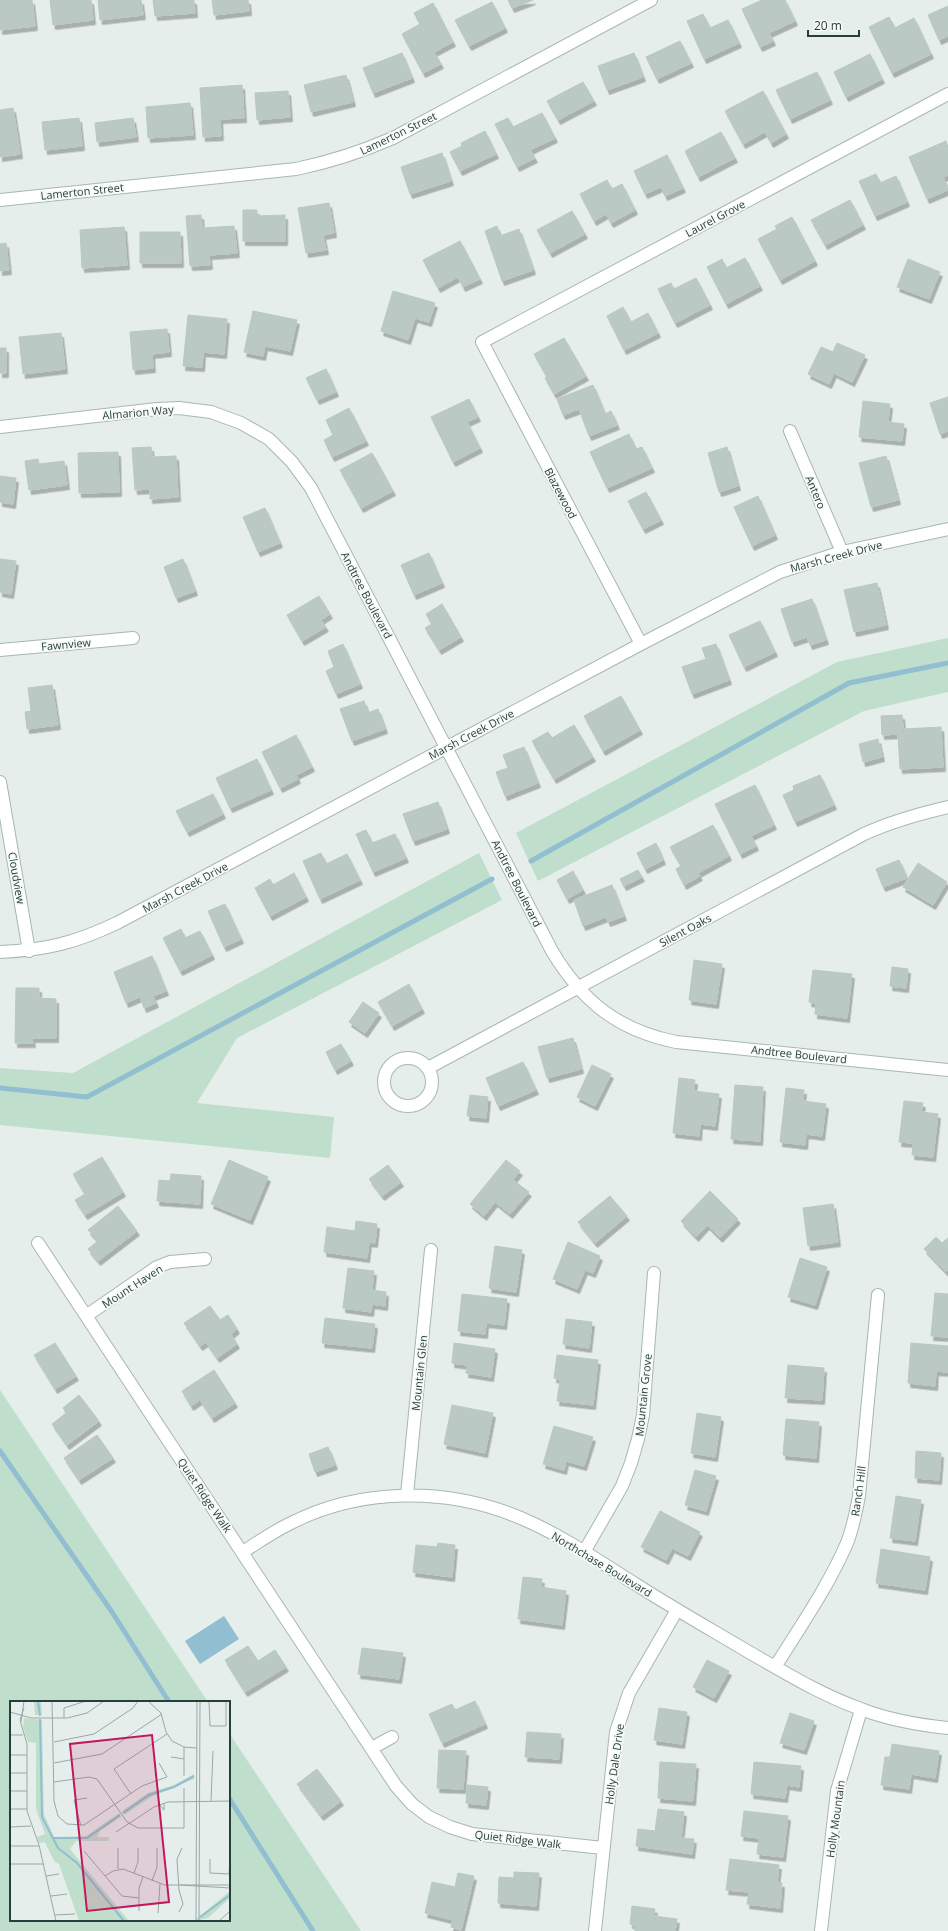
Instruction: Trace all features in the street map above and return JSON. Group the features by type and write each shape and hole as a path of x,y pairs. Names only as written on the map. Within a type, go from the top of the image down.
{"street":[{"name":"Lamerton Street","path":"0,200 296,169 334,161 361,152 394,138 651,0"},
{"name":"Laurel Grove","path":"482,342 948,94"},
{"name":"Blazewood","path":"482,342 641,644"},
{"name":"Almarion Way","path":"0,427 157,409 179,408 211,412 226,417 241,423 269,439"},
{"name":"Antero","path":"790,431 842,552"},
{"name":"Andtree Boulevard","path":"269,439 292,462 311,488 552,950 562,968 578,988 616,1020 645,1034 660,1039 676,1042 948,1070"},
{"name":"Marsh Creek Drive","path":"0,952 29,951 71,943 111,926 641,644 780,572 842,552 948,529"},
{"name":"Fawnview","path":"0,650 133,638"},
{"name":"Cloudview","path":"0,782 29,951"},
{"name":"Silent Oaks","path":"428,1068 864,834 886,823 948,807"},
{"name":"Quiet Ridge Walk","path":"38,1243 396,1786 412,1804 429,1816 450,1827 487,1837 604,1848"},
{"name":"Mountain Glen","path":"407,1495 431,1250"},
{"name":"Mount Haven","path":"86,1316 157,1267 170,1262 205,1258"},
{"name":"Mountain Grove","path":"584,1552 622,1486 638,1439 643,1415 654,1272"},
{"name":"Ranch Hill","path":"775,1667 834,1571 847,1542 854,1519 859,1496 878,1295"},
{"name":"Northchase Boulevard","path":"243,1552 291,1523 344,1503 372,1498 407,1495 459,1499 498,1509 524,1519 584,1552 677,1610 808,1686 861,1710 917,1725 948,1728"},
{"name":"Holly Dale Drive","path":"595,1931 613,1753 622,1712 629,1693 677,1610"},
{"name":"Holly Mountain","path":"821,1931 837,1790 861,1710"},
{"path":"372,1748 392,1737"}],"green space":[{"path":"948,638 948,692 864,711 538,881 516,833 837,662"},
{"path":"479,853 502,900 237,1038 197,1103 334,1117 330,1158 0,1125 0,1068 73,1073"},
{"path":"0,1390 207,1701 10,1701 10,1921 230,1921 230,1734 361,1931 0,1931"}],"water":[{"path":"224,1616 239,1639 200,1664 185,1641"}],"building":[{"path":"0,0 32,0 35,26 0,30"},
{"path":"50,0 91,0 93,20 53,25"},
{"path":"98,0 141,0 143,15 100,20"},
{"path":"153,0 194,0 195,13 155,16"},
{"path":"212,0 248,0 249,11 214,15"},
{"path":"508,0 533,0 512,8"},
{"path":"762,0 785,0 795,21 769,33 773,41 760,47 742,9"},
{"path":"492,2 505,28 469,46 455,20"},
{"path":"433,3 453,42 434,52 441,64 423,73 402,34 420,24 414,13"},
{"path":"948,6 948,36 939,40 928,15"},
{"path":"703,14 710,28 728,20 739,43 704,59 687,21"},
{"path":"889,17 895,28 914,18 931,54 892,73 869,27"},
{"path":"680,41 691,63 657,79 646,57"},
{"path":"402,53 412,78 373,93 363,68"},
{"path":"634,53 643,77 607,90 598,66"},
{"path":"870,54 882,79 846,97 834,72"},
{"path":"817,72 830,100 790,119 776,90"},
{"path":"346,75 353,102 311,112 304,85"},
{"path":"583,82 594,101 558,120 547,101"},
{"path":"242,85 244,118 220,119 221,136 203,137 200,88"},
{"path":"288,91 290,117 257,120 255,93"},
{"path":"763,91 786,134 771,143 765,132 743,144 725,111"},
{"path":"190,103 193,135 148,138 146,107"},
{"path":"13,108 20,154 0,157 0,110"},
{"path":"542,113 555,138 530,150 535,158 517,167 495,124 508,118 513,127"},
{"path":"79,118 82,146 45,150 42,122"},
{"path":"133,118 136,137 97,142 95,123"},
{"path":"485,131 496,154 460,171 450,152 462,146 461,143"},
{"path":"721,132 735,158 698,177 685,151"},
{"path":"946,141 948,147 948,175 943,177 948,190 927,199 909,157"},
{"path":"442,153 451,181 410,194 401,167"},
{"path":"667,155 683,188 665,196 661,187 645,194 634,171"},
{"path":"876,174 880,183 896,176 907,202 875,216 859,181"},
{"path":"607,180 612,189 622,184 635,210 611,223 606,214 594,221 580,194"},
{"path":"850,200 863,225 825,245 811,220"},
{"path":"329,203 334,233 323,235 326,250 306,253 298,208"},
{"path":"243,210 257,210 257,216 285,215 285,241 243,241"},
{"path":"572,211 585,234 550,253 537,230"},
{"path":"201,215 202,228 234,226 237,253 209,255 210,265 190,266 186,216"},
{"path":"792,217 815,261 780,280 758,239 777,229 775,226"},
{"path":"497,226 500,236 519,229 533,270 502,281 485,231"},
{"path":"124,227 127,265 82,268 80,230"},
{"path":"140,232 180,232 181,263 140,263"},
{"path":"460,241 480,279 463,287 458,277 438,288 423,260"},
{"path":"6,243 9,270 0,271 0,244"},
{"path":"745,258 760,286 726,304 707,267 722,259 726,268"},
{"path":"908,259 940,272 929,299 897,287"},
{"path":"696,278 710,305 675,323 658,289 671,283 674,289"},
{"path":"393,291 435,303 429,322 415,318 408,340 381,331"},
{"path":"623,307 631,322 648,313 658,333 624,350 607,316"},
{"path":"253,311 297,320 290,351 265,346 263,356 244,352"},
{"path":"188,315 227,319 224,354 203,352 202,367 183,366"},
{"path":"167,329 169,352 152,354 153,368 133,370 130,332"},
{"path":"61,333 65,369 23,374 19,337"},
{"path":"564,338 586,376 554,394 545,378 547,377 534,354"},
{"path":"837,343 865,355 852,382 834,373 829,384 808,374 821,347 833,352"},
{"path":"0,348 6,348 6,373 0,373"},
{"path":"326,369 336,392 317,400 306,378"},
{"path":"593,385 605,414 611,411 617,425 589,436 579,409 563,415 557,399"},
{"path":"948,397 948,431 940,434 930,403"},
{"path":"469,399 478,417 467,422 480,448 453,462 431,417"},
{"path":"863,401 890,404 888,422 904,424 902,441 859,437"},
{"path":"349,408 366,441 332,457 324,440 333,435 326,420"},
{"path":"629,434 636,449 642,447 652,468 607,488 590,452"},
{"path":"151,447 152,457 176,456 178,497 150,499 150,489 135,490 132,448"},
{"path":"727,447 738,486 719,492 708,453"},
{"path":"118,452 119,492 79,493 78,453"},
{"path":"372,453 393,491 361,508 340,470"},
{"path":"886,456 898,500 871,507 859,463"},
{"path":"38,459 39,464 64,461 67,485 29,490 25,461"},
{"path":"0,476 16,478 13,504 0,502"},
{"path":"646,492 661,520 643,529 628,501"},
{"path":"758,496 775,535 752,546 734,507"},
{"path":"265,508 280,543 258,552 243,517"},
{"path":"429,553 442,583 414,595 401,565"},
{"path":"0,559 16,561 11,594 0,592"},
{"path":"183,559 195,591 176,598 164,567"},
{"path":"877,583 886,625 854,632 844,590"},
{"path":"319,596 330,614 321,620 326,627 302,641 287,615"},
{"path":"812,599 826,640 810,645 807,637 792,642 781,609"},
{"path":"442,604 461,637 439,650 425,628 432,624 426,614"},
{"path":"760,621 775,652 744,667 729,635"},
{"path":"343,644 360,684 336,694 326,671 334,667 328,651"},
{"path":"716,644 729,680 692,694 682,667 706,659 702,648"},
{"path":"52,685 58,725 27,729 25,712 31,711 28,688"},
{"path":"621,696 640,730 603,751 584,716"},
{"path":"364,701 368,713 378,709 385,729 352,741 340,709"},
{"path":"902,715 903,729 941,727 943,767 900,769 898,734 882,735 881,716"},
{"path":"574,725 593,757 554,779 532,741 548,732 552,738"},
{"path":"296,735 312,767 296,775 298,779 280,788 262,752"},
{"path":"878,739 882,757 863,762 859,744"},
{"path":"524,747 538,783 505,796 496,772 508,768 503,755"},
{"path":"257,759 271,790 230,808 216,778"},
{"path":"820,775 834,805 795,822 783,795 794,790 793,786"},
{"path":"755,785 774,825 751,836 756,846 740,854 715,804"},
{"path":"213,794 223,814 187,832 176,811"},
{"path":"438,802 447,829 413,841 403,814"},
{"path":"713,825 729,856 698,873 700,876 684,885 676,869 681,866 670,847"},
{"path":"366,830 372,843 395,834 406,858 373,872 356,834"},
{"path":"656,843 663,860 645,869 637,853"},
{"path":"321,853 326,864 347,854 360,880 320,899 303,861"},
{"path":"899,860 907,878 883,887 876,869"},
{"path":"918,863 947,882 933,905 903,887"},
{"path":"638,870 642,877 624,886 620,879"},
{"path":"573,871 583,890 567,899 557,880"},
{"path":"294,873 306,897 270,916 255,888 270,879 273,885"},
{"path":"612,885 624,916 608,922 606,917 583,926 574,900"},
{"path":"225,904 241,939 224,947 208,911"},
{"path":"181,929 185,938 200,931 212,955 180,971 163,938"},
{"path":"152,956 166,991 153,996 156,1003 144,1008 140,997 126,1003 114,972"},
{"path":"694,960 722,964 716,1004 689,1000"},
{"path":"892,967 908,969 906,988 890,986"},
{"path":"813,970 852,974 847,1018 815,1014 816,1003 809,1002"},
{"path":"409,984 422,1009 392,1026 378,1002"},
{"path":"16,988 39,988 39,998 56,999 56,1038 32,1038 33,1043 15,1043"},
{"path":"363,1002 379,1013 365,1033 349,1022"},
{"path":"573,1038 581,1069 547,1078 538,1047"},
{"path":"341,1044 351,1061 335,1070 326,1052"},
{"path":"523,1062 536,1090 498,1106 486,1078"},
{"path":"592,1065 611,1074 595,1106 577,1097"},
{"path":"679,1078 695,1080 694,1091 719,1094 715,1126 700,1124 699,1136 673,1133"},
{"path":"735,1085 763,1087 760,1141 731,1139"},
{"path":"786,1088 804,1090 803,1101 826,1104 822,1136 806,1134 805,1145 780,1142"},
{"path":"470,1095 488,1097 486,1118 467,1116"},
{"path":"904,1101 923,1103 921,1112 938,1114 933,1157 912,1155 913,1143 899,1142"},
{"path":"102,1157 123,1192 85,1215 75,1200 85,1194 73,1174"},
{"path":"229,1160 268,1177 250,1220 211,1204"},
{"path":"506,1160 520,1171 513,1180 529,1192 510,1214 495,1202 484,1216 470,1204"},
{"path":"388,1165 401,1182 382,1196 369,1179"},
{"path":"171,1174 201,1176 200,1204 157,1201 159,1180 170,1181"},
{"path":"710,1191 738,1219 720,1238 707,1225 696,1237 681,1221"},
{"path":"610,1196 627,1216 595,1243 578,1222"},
{"path":"833,1204 838,1242 808,1246 803,1208"},
{"path":"118,1206 137,1231 98,1261 88,1249 98,1241 88,1230"},
{"path":"356,1221 377,1224 375,1243 369,1242 367,1258 324,1252 327,1227 355,1231"},
{"path":"936,1237 942,1243 948,1238 948,1270 946,1272 924,1249"},
{"path":"568,1242 600,1256 593,1273 585,1270 577,1289 553,1279"},
{"path":"495,1246 522,1250 516,1292 489,1288"},
{"path":"800,1258 827,1267 815,1305 788,1297"},
{"path":"348,1268 374,1271 372,1290 386,1292 385,1306 372,1304 371,1312 343,1308"},
{"path":"935,1293 948,1294 948,1337 931,1336"},
{"path":"462,1294 507,1299 504,1325 486,1323 485,1334 458,1331"},
{"path":"210,1306 220,1320 228,1315 237,1329 231,1334 237,1344 217,1358 206,1342 200,1346 184,1323"},
{"path":"325,1318 375,1324 372,1348 322,1343"},
{"path":"566,1319 592,1322 589,1348 563,1344"},
{"path":"55,1343 76,1376 55,1389 34,1355"},
{"path":"454,1343 495,1349 491,1377 466,1373 467,1365 452,1363"},
{"path":"911,1343 948,1346 948,1372 936,1371 935,1386 908,1383"},
{"path":"557,1355 598,1360 593,1405 557,1401 560,1379 554,1378"},
{"path":"788,1365 824,1368 822,1400 785,1398"},
{"path":"214,1370 235,1403 212,1418 200,1400 191,1406 182,1391"},
{"path":"79,1395 99,1421 67,1445 52,1424 66,1413 63,1408"},
{"path":"452,1405 493,1413 485,1453 444,1444"},
{"path":"697,1413 721,1417 715,1457 691,1453"},
{"path":"786,1419 819,1422 816,1458 783,1455"},
{"path":"554,1426 593,1437 584,1466 566,1461 564,1470 543,1464"},
{"path":"97,1435 113,1458 79,1480 64,1458"},
{"path":"328,1447 335,1465 315,1472 309,1454"},
{"path":"916,1451 941,1453 939,1480 915,1478"},
{"path":"695,1470 716,1476 706,1511 685,1505"},
{"path":"896,1496 921,1500 915,1541 890,1538"},
{"path":"660,1511 700,1532 688,1556 672,1548 666,1560 641,1547"},
{"path":"438,1543 455,1545 452,1577 413,1572 416,1545 437,1547"},
{"path":"881,1549 930,1557 925,1590 876,1583"},
{"path":"523,1577 542,1579 541,1587 566,1591 562,1625 518,1619"},
{"path":"248,1646 258,1661 275,1650 286,1667 245,1692 225,1660"},
{"path":"362,1648 403,1653 399,1679 358,1674"},
{"path":"707,1660 729,1671 714,1698 693,1687"},
{"path":"475,1701 485,1724 442,1743 429,1714 452,1704 455,1710"},
{"path":"659,1708 687,1712 682,1744 654,1740"},
{"path":"790,1713 814,1721 804,1750 780,1743"},
{"path":"527,1732 561,1734 559,1759 525,1757"},
{"path":"892,1744 939,1751 935,1778 911,1774 909,1789 881,1785 885,1757 890,1757"},
{"path":"439,1750 466,1751 463,1789 437,1788"},
{"path":"660,1762 696,1764 693,1801 658,1798"},
{"path":"754,1762 801,1766 799,1787 787,1785 785,1798 751,1794"},
{"path":"317,1769 341,1801 321,1816 297,1784"},
{"path":"467,1785 488,1787 486,1805 466,1803"},
{"path":"658,1809 684,1812 681,1838 694,1839 692,1854 636,1846 638,1829 655,1831"},
{"path":"744,1811 788,1816 783,1857 757,1854 759,1838 741,1836"},
{"path":"730,1859 779,1865 777,1882 782,1883 780,1908 747,1904 749,1892 726,1890"},
{"path":"514,1872 539,1873 536,1906 498,1903 499,1877 514,1878"},
{"path":"458,1873 474,1876 461,1930 451,1927 453,1920 425,1913 432,1882 455,1887"},
{"path":"632,1906 655,1909 654,1916 677,1919 675,1931 635,1931 635,1925 630,1924"}],"waterway":[{"path":"531,861 849,683 948,663"},
{"path":"0,1088 87,1097 492,879"},
{"path":"0,1451 112,1612 168,1701"},
{"path":"230,1800 313,1931"}]}
